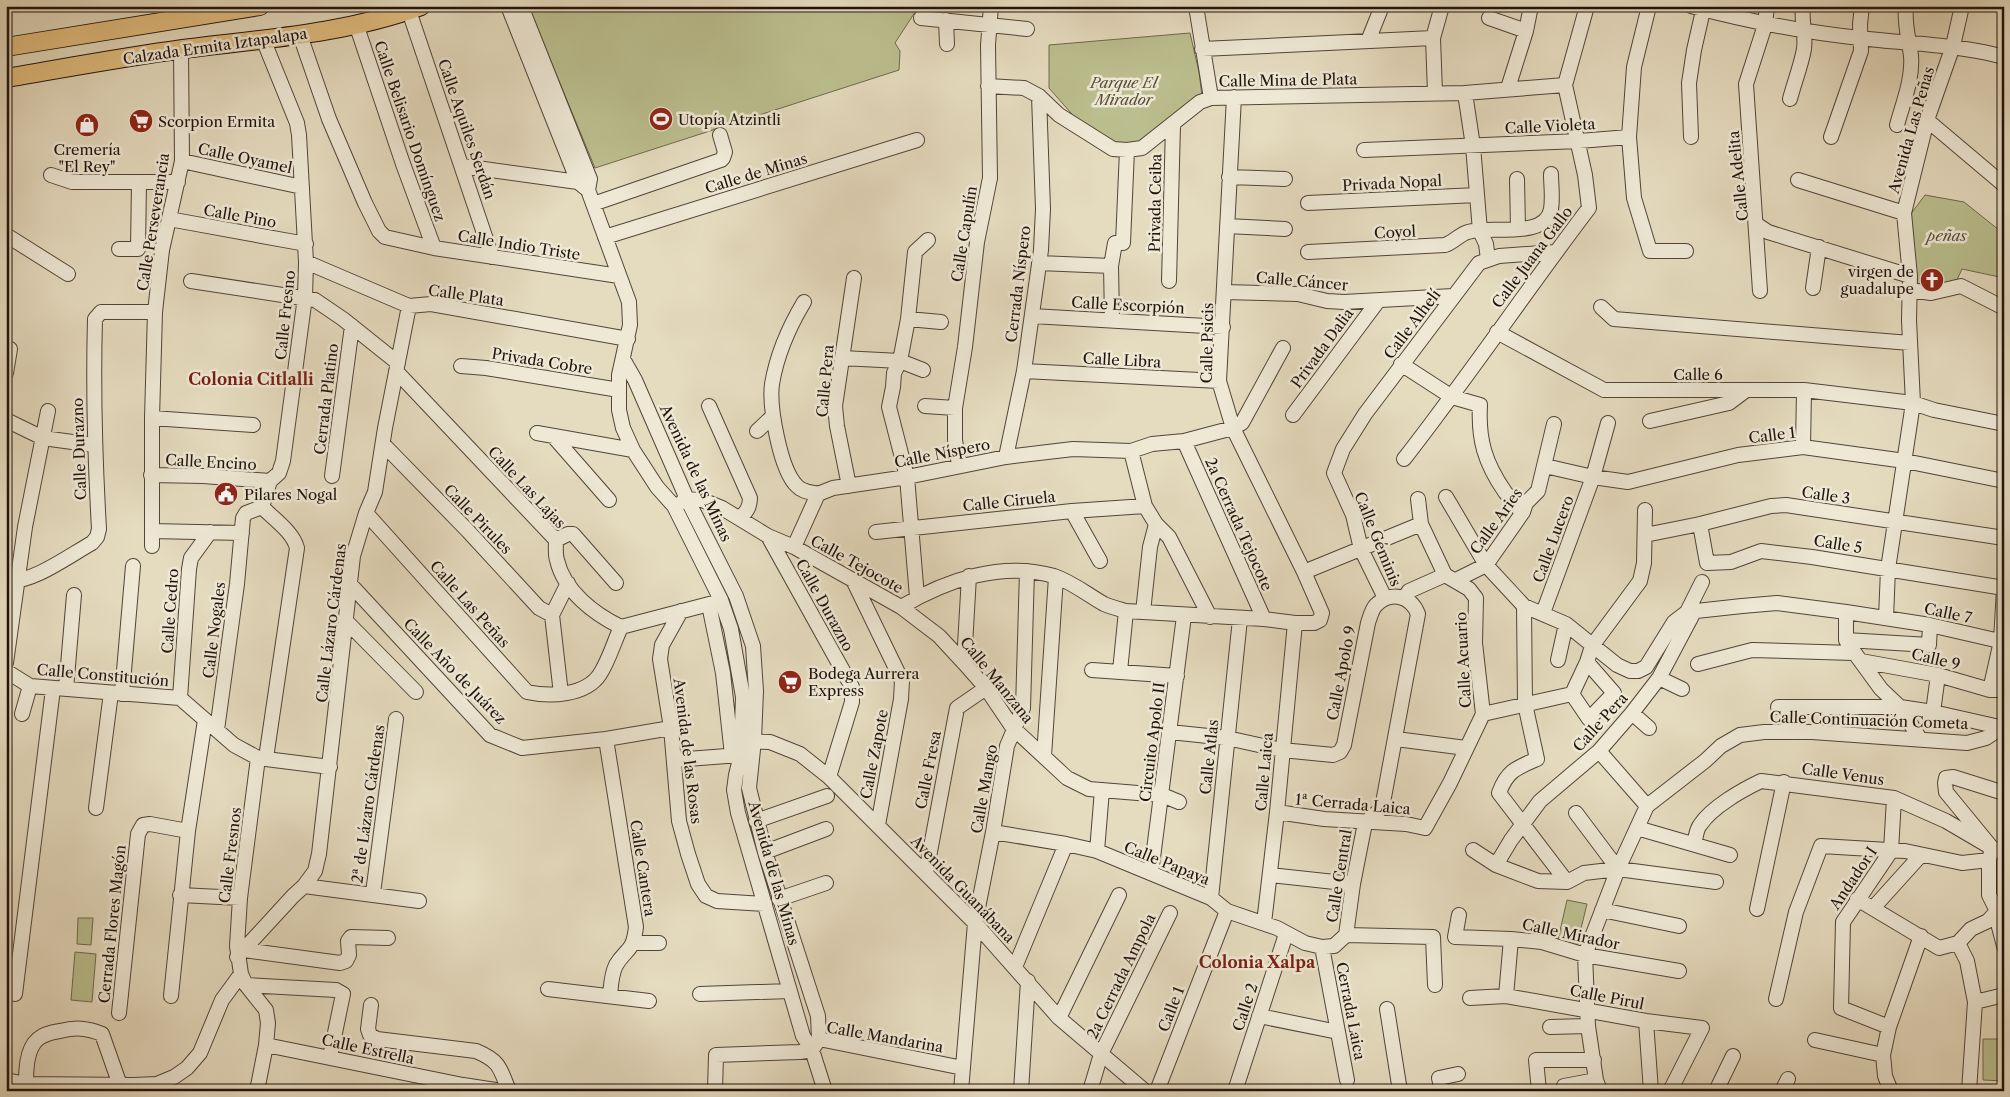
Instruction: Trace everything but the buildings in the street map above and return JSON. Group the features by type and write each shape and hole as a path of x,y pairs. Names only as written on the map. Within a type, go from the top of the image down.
{"main road":[{"name":"Calzada Ermita Iztapalapa","path":"6,46 260,6"},
{"name":"Calzada Ermita Iztapalapa","path":"6,78 181,49 300,35 356,24 415,9"}],"street":[{"name":"Avenida de las Minas","path":"508,6 594,204 629,302 630,325 619,375 619,410 623,428 633,450 657,487 674,506 715,603 731,629 743,697 742,748 748,788 765,852 818,1016 816,1044 825,1091"},
{"name":"Avenida de las Minas","path":"520,6 585,183"},
{"name":"Calle Capulín","path":"959,465 955,440 955,408 965,347 977,242 990,178 988,86 991,6"},
{"path":"1196,6 1211,98"},
{"path":"1368,41 1382,6"},
{"path":"1435,93 1433,38 1442,6"},
{"path":"1508,88 1526,30 1531,6"},
{"name":"Calle Juana Gallo","path":"1404,459 1452,397 1496,332 1589,208 1585,175 1565,84 1587,6"},
{"path":"1649,6 1634,67 1628,136 1634,198 1650,251 1686,251"},
{"name":"Calle Adelita","path":"1767,6 1765,25 1746,84 1756,224 1768,232 1819,247 1931,292 1960,286 2004,308"},
{"path":"1790,99 1804,50 1803,6"},
{"path":"1831,137 1861,51 1862,6"},
{"path":"1897,125 1910,77 1911,56 1904,20 1906,6"},
{"name":"Avenida Las Peñas","path":"1913,403 1910,283 1904,213 1927,120 1953,46 1962,6"},
{"path":"1691,138 1689,83 1700,7 1765,25 1861,38 1953,46 2004,57"},
{"name":"Calle Aquiles Serdán","path":"415,9 492,258"},
{"path":"921,18 1027,28"},
{"path":"1489,18 1526,30"},
{"path":"946,20 947,44"},
{"name":"Calle Belisario Domínguez","path":"356,24 403,164 434,248"},
{"name":"Calle Indio Triste","path":"300,35 329,119 365,203 379,231 385,238 492,258 619,276"},
{"path":"1202,49 1433,38"},
{"name":"Calle Fresno","path":"262,506 270,481 279,473 283,462 305,297 306,262 297,123 263,39"},
{"name":"Calle Perseverancia","path":"152,418 155,312 162,250 182,161 181,49"},
{"name":"Calle Mina de Plata","path":"1127,150 1142,148 1200,102 1211,98 1465,93 1565,84"},
{"path":"988,86 1024,88 1039,96 1060,114 1113,149 1127,150 1122,243 1115,243 1111,266 1112,319"},
{"path":"1465,93 1473,146 1480,231 1486,244 1488,259 1498,256 1556,252"},
{"name":"Cerrada Níspero","path":"1006,457 1024,371 1041,250 1043,208 1039,96"},
{"name":"Calle Psicis","path":"1234,97 1219,381 1233,428 1304,572 1322,614 1320,620 1314,623"},
{"path":"1040,113 1060,114"},
{"path":"1927,120 2004,185"},
{"name":"Privada Ceiba","path":"1169,281 1173,125"},
{"path":"594,204 721,160 725,155 720,135"},
{"name":"Calle Violeta","path":"1364,150 1578,141 1628,136"},
{"name":"Calle de Minas","path":"605,237 917,140"},
{"name":"Calle Oyamel","path":"182,161 302,187"},
{"path":"462,166 585,183"},
{"path":"1480,231 1539,226 1547,220 1551,209 1551,174"},
{"path":"51,175 72,182 178,182"},
{"path":"1229,177 1285,179"},
{"path":"1516,179 1518,229"},
{"path":"1798,180 1904,213"},
{"path":"120,249 138,249 139,182"},
{"name":"Privada Nopal","path":"1308,203 1477,195"},
{"name":"Calle Pino","path":"169,219 306,244"},
{"path":"1756,224 1760,291"},
{"path":"1227,226 1285,230"},
{"name":"Coyol","path":"1308,252 1445,245 1454,243 1467,232 1480,231"},
{"path":"6,235 68,274"},
{"path":"917,597 907,477 889,407 894,373 900,361 908,319 915,252 928,240"},
{"path":"1813,288 1819,247"},
{"name":"Calle Alhelí","path":"1334,474 1343,449 1365,414 1479,263 1488,259"},
{"name":"Calle Plata","path":"306,262 409,306 431,304 628,339"},
{"path":"1039,263 1111,266"},
{"name":"Calle Pera","path":"849,486 837,426 836,406 854,278"},
{"name":"Calle Las Lajas","path":"191,282 305,297 315,300 352,326 397,367 556,540 556,558 561,573 591,609 604,619 621,627"},
{"name":"Calle Cáncer","path":"1224,292 1298,294 1327,301 1378,301 1453,296"},
{"name":"Privada Dalia","path":"1293,415 1378,301"},
{"path":"794,547 818,494 805,492 796,486 789,472 778,444 773,416 772,385 780,351 804,302"},
{"name":"Calle Lázaro Cárdenas","path":"241,953 304,886 315,871 319,854 330,767 353,556 366,513 375,492 409,306"},
{"path":"1601,307 1614,319 1910,343"},
{"name":"Calle Durazno","path":"12,582 31,577 92,544 97,537 99,529 94,444 93,373 95,319 101,312 155,312"},
{"name":"Calle Escorpión","path":"1032,316 1112,319 1222,327"},
{"path":"908,319 941,322"},
{"name":"Cerrada Platino","path":"332,476 352,326"},
{"name":"Calle 6","path":"1496,332 1604,390 1804,390 1913,403 1934,410 2004,424"},
{"path":"6,373 10,348"},
{"path":"1233,428 1242,423 1283,348"},
{"name":"Avenida de las Minas","path":"623,358 635,380 688,499 736,596 753,646 756,691 736,774 734,790 738,813 803,1036 816,1044"},
{"path":"842,358 900,361 923,370"},
{"path":"1401,364 1452,397 1480,405 1478,426 1485,456 1515,506 1523,512"},
{"name":"Privada Cobre","path":"461,366 486,368 619,390"},
{"name":"Calle Libra","path":"1024,371 1219,381"},
{"path":"1803,447 1804,390"},
{"path":"1650,421 1729,403 1746,391"},
{"path":"1886,618 1888,569 1913,403"},
{"path":"709,406 750,498 750,505 740,518"},
{"path":"925,406 955,408"},
{"path":"6,663 12,582 26,528 48,411"},
{"path":"757,430 773,416"},
{"path":"152,546 152,418 253,425"},
{"path":"6,420 43,438 94,444"},
{"name":"Calle Lucero","path":"1543,613 1592,477 1608,423"},
{"name":"Calle Aries","path":"1404,598 1410,591 1486,565 1523,512 1526,503 1538,491 1554,424"},
{"name":"Calle Níspero","path":"818,494 833,488 907,477 1006,457 1073,449 1131,451 1152,444 1184,442 1233,428"},
{"path":"537,433 633,450"},
{"path":"553,436 609,500"},
{"name":"2a Cerrada Tejocote","path":"1184,442 1264,619"},
{"name":"Calle Pirules","path":"383,444 468,531 539,608 552,615"},
{"name":"Calle 1","path":"1545,466 1592,477 1628,482 1738,455 1803,447 1904,461 2004,481"},
{"path":"1131,451 1145,506 1156,524 1168,537 1210,617"},
{"name":"Calle Géminis","path":"1334,474 1352,515 1362,549 1385,598 1394,596 1404,598 1414,604 1418,614 1382,808 1365,823"},
{"name":"Calle Encino","path":"151,475 203,476 270,481"},
{"path":"1446,498 1486,565 1524,606 1566,624 1592,646 1618,665 1630,671 1638,671 1646,667 1674,622 1690,612"},
{"path":"674,506 688,499"},
{"name":"Calle Tejocote","path":"688,499 702,500 740,518 768,536 794,547 901,607 943,585 970,576 1028,571 1056,577 1106,605 1126,611 1314,623"},
{"name":"Calle Acuario","path":"1418,499 1421,524 1451,577 1468,589 1476,598 1475,643 1483,714 1450,783 1425,828"},
{"name":"Calle 3","path":"1645,535 1700,524 1771,506 1786,505 2004,538"},
{"path":"262,506 291,536 297,548 262,758"},
{"name":"Calle Nogales","path":"217,730 237,584 243,518 246,513 262,506"},
{"name":"Calle Ciruela","path":"876,532 1072,511 1145,506"},
{"path":"1572,694 1588,662 1592,646 1640,581 1644,563 1645,510"},
{"path":"1072,511 1100,561"},
{"name":"Calle Las Peñas","path":"366,513 527,692 544,695 561,694 584,688 600,674 621,627"},
{"path":"1143,612 1150,547 1156,524"},
{"path":"1304,572 1421,524"},
{"name":"Calle 5","path":"1700,524 1707,563 1731,562 1761,551 1812,556 2004,588"},
{"path":"152,531 242,533"},
{"name":"Calle Cedro","path":"180,698 189,569 191,558 210,532"},
{"path":"556,540 568,534 573,534 616,583"},
{"name":"Calle Durazno","path":"768,536 852,687 852,702 829,777"},
{"path":"96,808 117,693 133,566"},
{"name":"Calle Mango","path":"975,923 994,832 1007,746 1022,708 1028,571"},
{"path":"964,662 970,576"},
{"name":"Calle Manzana","path":"1044,756 1056,577"},
{"name":"Calle Zapote","path":"853,580 902,681 901,699 878,825"},
{"name":"Calle Pera","path":"1496,865 1540,800 1599,752 1659,678 1702,582"},
{"path":"561,694 552,615 568,583"},
{"name":"Calle Año de Juárez","path":"350,584 490,735 522,748 606,739 671,728"},
{"path":"1997,690 2002,641 2004,588"},
{"path":"15,994 74,595"},
{"name":"Calle Apolo 9","path":"1282,750 1333,754 1340,752 1344,745 1368,623 1375,606 1385,598"},
{"path":"621,627 715,603"},
{"name":"Calle 7","path":"1690,612 1777,603 1930,625 2002,641"},
{"path":"1524,606 1525,704 1536,759 1515,768 1504,779 1499,793 1567,882"},
{"name":"Calle Manzana","path":"901,607 939,636 986,688 1013,728 1066,778 1095,789 1162,795 1179,802"},
{"name":"Avenida de las Rosas","path":"681,611 662,645 660,659 671,728 679,821 691,862 706,896 717,901 765,904"},
{"path":"1120,672 1126,611"},
{"path":"1846,612 1846,640 1881,689 1900,707 1920,739"},
{"name":"Circuito Apolo II","path":"1151,873 1184,616"},
{"name":"Calle Atlas","path":"1211,898 1240,619"},
{"path":"346,622 416,692"},
{"name":"Calle Laica","path":"1264,923 1277,812 1295,623"},
{"path":"1558,660 1566,624"},
{"path":"1846,640 1929,645 1930,625"},
{"name":"Calle 9","path":"1698,664 1752,650 1858,657 1997,690"},
{"path":"1572,694 1589,719 1614,693 1588,662"},
{"path":"1092,670 1176,676"},
{"name":"Calle Constitución","path":"6,671 30,686 180,698 234,745 262,758 330,767"},
{"path":"1933,712 1938,675"},
{"path":"1659,678 1682,688"},
{"path":"22,714 30,686"},
{"name":"Calle Fresa","path":"926,873 957,708 986,688"},
{"path":"1483,714 1572,694"},
{"path":"1778,707 1900,707 1933,712 2003,728"},
{"path":"1632,713 1649,728"},
{"path":"171,996 180,895 205,720"},
{"name":"2ª de Lázaro Cárdenas","path":"373,894 396,720"},
{"name":"Calle Continuación Cometa","path":"1584,955 1618,869 1647,806 1721,746 1740,735 1764,732 1812,732 1967,742 1986,738 2003,728"},
{"path":"1170,732 1227,738 1282,750"},
{"name":"Calle Cantera","path":"606,739 636,928 634,943"},
{"path":"1396,739 1466,748"},
{"name":"Avenida Guanábana","path":"674,760 770,742 800,754 829,777 926,873 975,923 1059,1018 1145,1091"},
{"path":"1599,752 1647,806"},
{"name":"Calle Fresnos","path":"244,979 241,953 240,898 262,758"},
{"path":"2004,793 1953,777 1946,778 1944,783 1946,792 1995,853 1989,896 2001,912 1999,927 2004,946"},
{"name":"Calle Venus","path":"1694,844 1699,826 1710,814 1744,789 1761,781 1784,782 1894,798 1946,821 1995,853"},
{"path":"1757,910 1784,782"},
{"path":"1095,789 1096,851"},
{"path":"756,821 827,796"},
{"name":"Andador I","path":"1889,1027 1841,1008 1842,922 1891,851 1894,798"},
{"name":"1ª Cerrada Laica","path":"1277,812 1365,823 1406,824 1425,828"},
{"path":"1576,813 1618,869"},
{"name":"Calle Central","path":"1346,935 1353,884 1365,823"},
{"name":"Cerrada Flores Magón","path":"119,1013 138,834 143,825 150,824 188,831"},
{"path":"1637,828 1730,855"},
{"path":"765,852 826,829"},
{"name":"Calle Papaya","path":"994,832 1096,851 1211,898 1227,911 1277,928 1305,943 1322,947"},
{"path":"1014,967 1066,844"},
{"path":"1776,999 1796,912 1821,846 1905,851 1962,863 1995,853"},
{"path":"1473,850 1496,865 1538,881 1567,882 1584,873 1618,869 1716,882"},
{"path":"1874,907 1921,855"},
{"path":"1270,874 1353,884"},
{"path":"780,900 826,883"},
{"path":"304,886 419,901"},
{"path":"180,895 240,898"},
{"path":"1059,1018 1119,895"},
{"path":"1857,899 1874,907 1939,948 1958,943 1971,929 1988,922 2001,912"},
{"path":"1602,910 1679,926"},
{"name":"Calle 1","path":"1157,1091 1227,911"},
{"name":"2a Cerrada Ampola","path":"1090,1091 1100,1054 1170,913"},
{"name":"Calle Mirador","path":"1459,915 1455,937 1512,938 1542,942 1584,955 1679,971"},
{"name":"Calle Mandarina","path":"961,1091 975,923"},
{"name":"Calle 2","path":"1235,1091 1286,934"},
{"path":"1322,947 1334,946 1346,935 1433,938 1435,985"},
{"path":"1890,1091 1885,1076 1883,1055 1889,1027 1921,936"},
{"path":"241,953 340,963 346,961 349,955 348,941 350,937 388,938"},
{"path":"1506,996 1512,938"},
{"path":"610,996 612,977 616,965 634,943 659,943"},
{"path":"1958,943 1967,962 1975,1002 1969,1091"},
{"name":"Cerrada Laica","path":"1322,947 1347,1080"},
{"path":"1563,1091 1564,1086 1598,1085 1588,1026 1584,955"},
{"path":"244,979 336,990 343,994 330,1057"},
{"path":"244,979 266,1010 268,1023 266,1045 257,1091"},
{"path":"6,1080 26,1088 157,1084 174,1077 187,1068 200,1053 222,1000 244,979"},
{"path":"1021,1091 1028,981"},
{"path":"548,989 649,1001"},
{"path":"700,994 790,991"},
{"path":"1975,1002 2004,995"},
{"name":"Calle Pirul","path":"1470,998 1506,996 1646,1021 1702,1028 1670,1091"},
{"path":"371,1005 368,1029 370,1035 377,1039 476,1051 491,1058 500,1068 509,1091"},
{"path":"1387,1009 1400,1091"},
{"path":"1259,1016 1338,1032"},
{"path":"1646,1021 1651,1091"},
{"path":"1550,1026 1588,1026"},
{"path":"26,1088 26,1068 30,1052 38,1039 48,1034 68,1029 88,1028 102,1034 120,1085"},
{"path":"1815,1040 1883,1055"},
{"name":"Calle Mandarina","path":"714,1091 716,1054 816,1044 962,1068"},
{"name":"Calle Estrella","path":"266,1045 330,1057 463,1088 502,1091"},
{"path":"1716,1091 1733,1056"},
{"path":"1538,1091 1536,1060 1594,1060"},
{"path":"1442,1091 1439,1078 1458,1074"}],"green space":[{"name":"Utopía Atzintli","path":"528,6 919,6 895,43 900,51 899,70 595,168"},
{"name":"Parque El Mirador","path":"1190,33 1199,72 1202,96 1142,144 1112,143 1085,129 1049,88 1049,45"},
{"name":"peñas","path":"1925,195 1964,202 2004,234 2004,278 1962,269 1955,284 1916,289 1910,215"},
{"path":"1567,900 1587,904 1576,949 1557,944"},
{"path":"78,918 93,918 91,945 77,944"},
{"path":"75,952 96,954 92,1002 71,1000"},
{"path":"1983,1039 2004,1039 2004,1081 1983,1080"}],"place":[{"name":"Utopía Atzintli","path":"661,119"},
{"name":"Scorpion Ermita","path":"141,121"},
{"name":"Cremería \"El Rey\"","path":"87,125"},
{"name":"virgen de guadalupe","path":"1932,280"},
{"name":"Pilares Nogal","path":"226,494"},
{"name":"Bodega Aurrera Express","path":"790,682"}],"district":[{"name":"Colonia Citlalli","path":"251,379"},
{"name":"Colonia Xalpa","path":"1257,962"}]}
